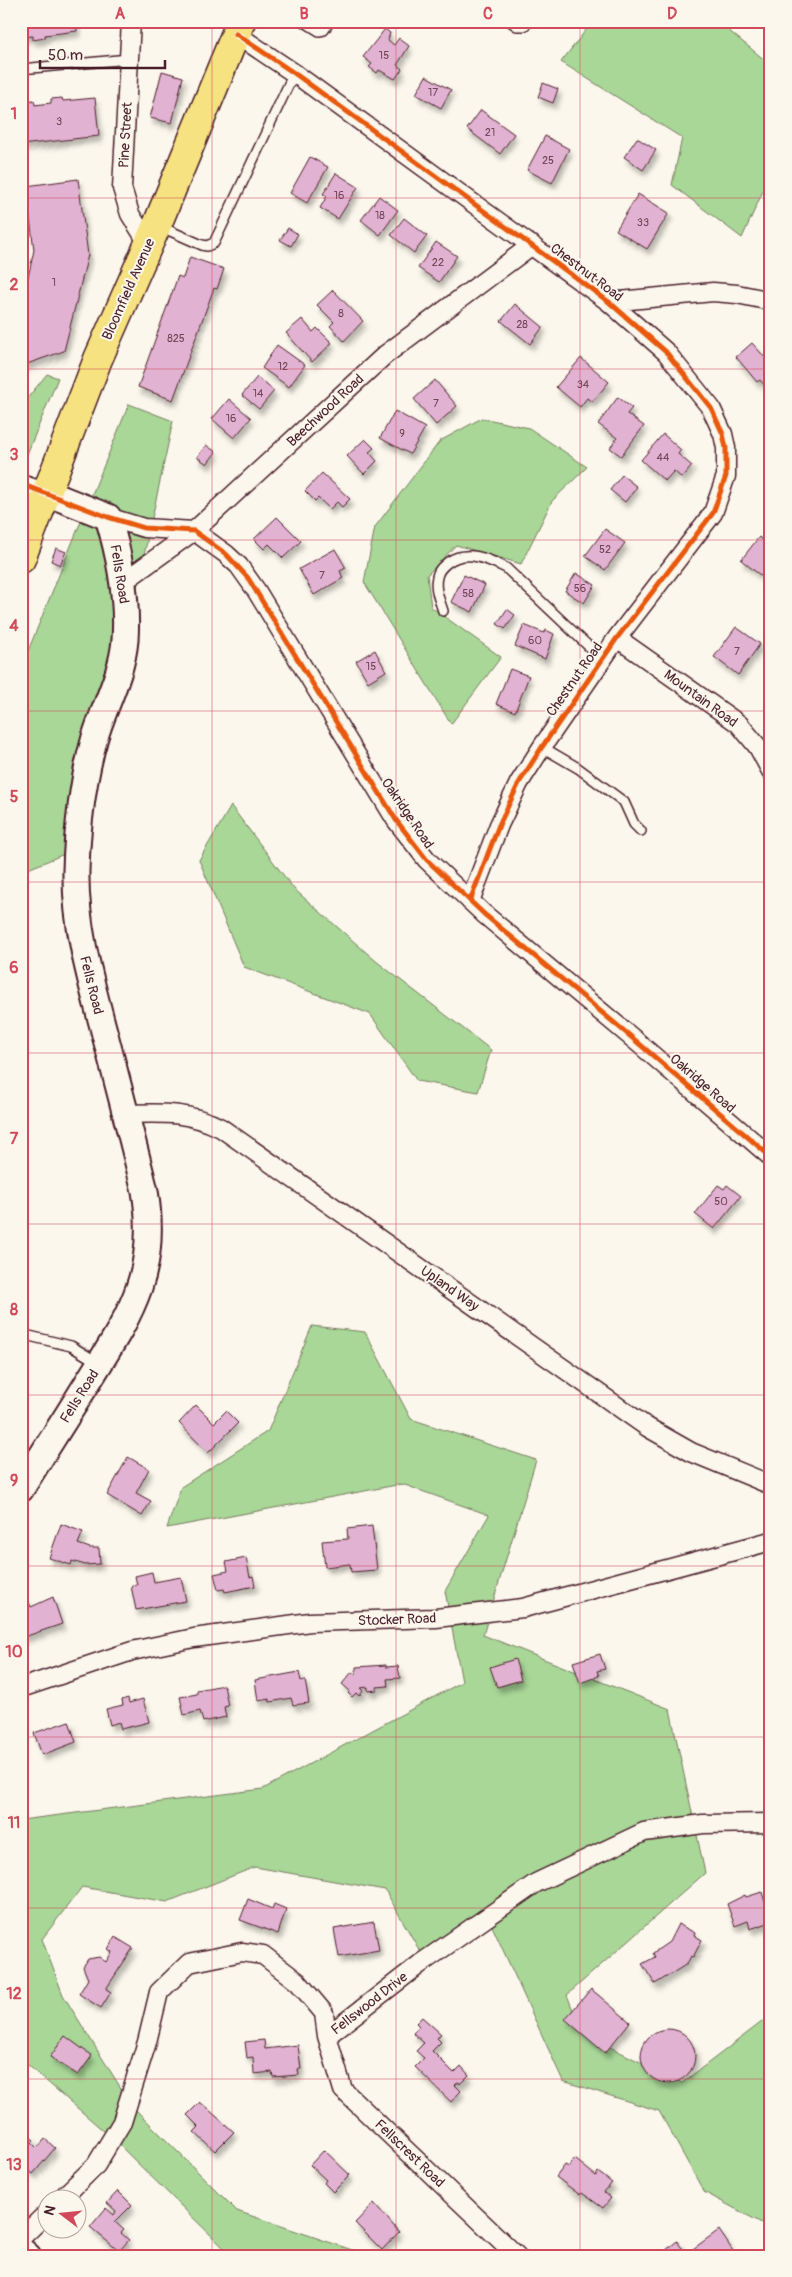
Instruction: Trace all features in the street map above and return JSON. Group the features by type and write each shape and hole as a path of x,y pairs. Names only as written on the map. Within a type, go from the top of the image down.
{"main road":[{"name":"Bloomfield Avenue","path":"21,559 98,359 238,27"}],"street":[{"name":"Pine Street","path":"131,21 122,188 130,214 152,234"},
{"name":"Chestnut Road","path":"238,27 294,73 608,302 666,352 712,408 723,434 727,463 723,489 713,513 617,638 542,746 519,783 499,824 470,901"},
{"name":"Beechwood Road","path":"123,582 194,531 385,355 532,245"},
{"path":"608,302 713,292 737,294 771,301"},
{"path":"21,484 108,517 144,528 194,531"},
{"name":"Fells Road","path":"21,1489 121,1330 142,1282 148,1246 148,1209 145,1191 82,944 76,874 79,828 91,755 100,722 115,685 125,642 126,619 123,582 117,546 108,517"},
{"name":"Oakridge Road","path":"194,531 226,554 248,578 396,820 427,860 470,901 771,1157"},
{"name":"Mountain Road","path":"617,638 739,724 758,747 771,771"},
{"name":"Upland Way","path":"125,1114 185,1114 221,1128 648,1427 691,1452 771,1485"},
{"name":"Stocker Road","path":"21,1688 132,1651 194,1638 310,1622 436,1618 523,1608 771,1541"},
{"name":"Fellswood Drive","path":"327,2036 420,1964 536,1883 644,1832 703,1824 771,1823"},
{"name":"Fellswood Drive","path":"70,2190 96,2165 122,2122 148,2042 159,1992 189,1963 242,1952 263,1956 298,1982 324,2013 327,2036"},
{"name":"Fellscrest Road","path":"327,2036 344,2090 517,2256"},
{"path":"21,2238 38,2222"},
{"path":"21,2250 28,2256"}],"lane":[{"path":"303,21 319,31 324,30 330,21"},
{"path":"510,21 517,26 524,26 530,21"},
{"path":"21,69 129,59"},
{"path":"152,234 212,246 294,73"},
{"path":"443,611 437,594 437,577 441,567 451,560 463,556 475,556 491,560 506,568 602,659"},
{"path":"542,746 578,768 624,802 634,824 641,831"},
{"path":"21,1334 71,1346 99,1363"}],"green space":[{"path":"593,21 717,21 771,65 771,173 742,238 672,185 682,138 561,62"},
{"path":"47,374 58,378 21,469 21,406"},
{"path":"129,404 173,421 81,847 21,872 21,668"},
{"path":"482,418 529,428 587,467 552,501 521,564 456,545 427,575 431,607 501,657 451,724 364,582 375,527 440,441"},
{"path":"231,806 294,889 376,961 491,1050 478,1092 417,1081 370,1014 244,967 199,860"},
{"path":"312,1326 365,1332 411,1419 536,1460 483,1635 670,1709 705,1873 567,1995 582,2033 682,2083 771,2015 771,2228 704,2192 659,2111 563,2081 487,1915 425,1960 385,1890 255,1867 167,1902 82,1887 42,1939 63,1995 132,2106 237,2211 370,2256 232,2256 113,2139 21,2059 21,1820 263,1789 462,1682 445,1591 489,1515 402,1484 167,1528 181,1487 268,1431"}],"building":[{"path":"21,21 76,21 77,31 45,35 45,38 33,40 33,36 21,37"},
{"path":"385,29 390,33 388,40 394,45 399,38 409,46 397,65 402,69 395,79 379,70 377,73 369,67 372,64 363,57"},
{"path":"162,71 183,77 172,123 150,118"},
{"path":"426,76 451,90 441,108 416,94"},
{"path":"543,83 558,89 553,103 538,97"},
{"path":"62,98 63,101 95,98 99,136 21,145 23,101 34,100 35,105 51,103 51,99"},
{"path":"481,110 514,134 500,154 467,129"},
{"path":"545,136 569,149 552,183 527,170"},
{"path":"637,138 656,150 643,170 624,157"},
{"path":"310,157 328,167 307,203 290,193"},
{"path":"336,173 358,187 338,219 320,208 327,196 323,194"},
{"path":"78,179 88,255 64,351 21,366 21,310 34,250 26,186"},
{"path":"638,194 669,213 647,249 616,230"},
{"path":"379,196 398,210 380,235 361,220"},
{"path":"404,218 427,236 414,253 391,235"},
{"path":"288,228 298,234 291,246 280,240"},
{"path":"436,242 457,256 439,282 418,268"},
{"path":"190,257 224,269 217,289 214,288 173,400 138,387 178,276 183,278"},
{"path":"333,290 363,321 344,341 330,326 334,322 317,305"},
{"path":"515,304 543,327 530,344 501,321"},
{"path":"302,319 313,332 317,328 332,343 312,362 286,333"},
{"path":"752,343 771,364 771,393 760,380 757,382 736,357"},
{"path":"277,345 305,365 289,387 262,368"},
{"path":"581,358 609,382 592,402 587,398 580,407 556,387"},
{"path":"257,377 274,391 259,409 242,395"},
{"path":"435,380 457,406 436,425 414,399"},
{"path":"618,397 632,408 627,414 644,426 621,456 610,448 617,438 598,424"},
{"path":"229,399 251,418 234,438 212,419"},
{"path":"395,411 425,428 410,454 380,438"},
{"path":"663,434 681,450 678,454 692,466 682,478 674,471 665,481 641,460"},
{"path":"365,439 374,448 369,452 377,461 364,474 347,456"},
{"path":"206,445 216,452 207,464 197,457"},
{"path":"322,473 350,499 342,507 337,502 330,509 318,498 315,501 305,491"},
{"path":"622,475 637,487 625,502 610,490"},
{"path":"277,517 301,541 283,558 269,544 264,549 254,539"},
{"path":"605,529 625,543 605,570 585,556"},
{"path":"759,537 770,546 766,551 771,555 771,572 765,579 741,560"},
{"path":"56,548 66,552 60,565 51,561"},
{"path":"335,549 346,568 340,571 343,578 314,595 299,569"},
{"path":"576,573 595,585 584,603 565,591"},
{"path":"464,575 485,585 472,612 451,602"},
{"path":"507,609 515,615 505,629 497,624"},
{"path":"524,625 544,633 546,630 554,634 545,659 515,646"},
{"path":"736,627 760,644 738,675 714,657"},
{"path":"375,650 386,671 368,682 356,661"},
{"path":"510,669 529,676 515,712 496,704"},
{"path":"718,1185 724,1189 727,1185 741,1196 714,1229 695,1214"},
{"path":"196,1405 214,1423 226,1411 238,1423 208,1453 179,1423"},
{"path":"128,1457 149,1469 136,1493 151,1501 142,1516 107,1495"},
{"path":"61,1524 83,1532 78,1544 90,1548 99,1548 100,1564 85,1565 72,1561 71,1565 49,1558"},
{"path":"372,1526 377,1570 351,1572 350,1564 325,1567 322,1541 348,1539 347,1529"},
{"path":"246,1558 250,1577 253,1576 255,1586 225,1592 224,1589 218,1590 214,1574 228,1571 226,1562"},
{"path":"152,1572 154,1582 181,1577 186,1601 136,1610 131,1586 137,1585 135,1576"},
{"path":"53,1597 62,1624 21,1638 21,1603 28,1600 31,1607"},
{"path":"600,1654 605,1669 597,1671 599,1676 580,1683 573,1662"},
{"path":"515,1659 521,1680 497,1687 490,1667"},
{"path":"386,1665 386,1667 398,1666 400,1678 387,1679 388,1686 377,1687 377,1690 368,1691 368,1687 360,1688 363,1691 359,1696 356,1693 352,1697 348,1693 350,1691 342,1684 352,1672 356,1675 356,1667"},
{"path":"299,1672 301,1681 305,1680 309,1703 293,1705 291,1698 270,1702 269,1699 258,1701 255,1680"},
{"path":"224,1685 228,1706 224,1707 226,1717 203,1722 200,1711 184,1715 180,1697 197,1694 197,1690"},
{"path":"128,1698 129,1703 143,1699 149,1722 121,1729 119,1722 110,1725 106,1709 123,1705 122,1700"},
{"path":"69,1721 76,1742 42,1755 34,1733"},
{"path":"762,1892 771,1922 750,1929 748,1921 735,1926 727,1904 745,1895 746,1897"},
{"path":"248,1899 272,1909 274,1904 286,1909 278,1934 240,1920"},
{"path":"374,1922 379,1950 339,1957 334,1929"},
{"path":"678,1924 695,1933 694,1935 702,1940 687,1964 655,1984 642,1964 655,1957 653,1953 669,1942"},
{"path":"115,1937 133,1948 106,1989 111,1992 101,2008 79,1994 88,1979 83,1967 88,1959 99,1957 106,1962 112,1952 108,1949"},
{"path":"591,1989 630,2022 605,2053 565,2019"},
{"path":"422,2017 441,2034 437,2038 441,2042 432,2051 454,2073 461,2066 469,2075 460,2084 459,2082 455,2085 461,2091 451,2102 415,2067 424,2058 416,2051 424,2043 413,2033 419,2026 416,2023"},
{"path":"663,2029 673,2029 683,2033 691,2041 695,2056 691,2071 683,2079 673,2083 663,2083 653,2079 645,2071 641,2061 641,2051 645,2041 653,2033"},
{"path":"65,2036 92,2056 78,2075 50,2057"},
{"path":"264,2040 265,2049 298,2045 301,2069 298,2069 299,2075 273,2077 272,2072 254,2074 253,2057 247,2058 245,2042"},
{"path":"200,2102 234,2132 215,2151 194,2132 199,2127 187,2115"},
{"path":"21,2134 26,2139 29,2136 34,2140 32,2143 37,2148 45,2139 55,2148 33,2174 21,2163"},
{"path":"324,2150 350,2175 333,2192 324,2183 326,2180 310,2165"},
{"path":"575,2159 596,2176 598,2172 612,2183 604,2192 611,2198 603,2208 582,2193 580,2195 556,2177 565,2165 569,2167"},
{"path":"118,2191 132,2205 115,2222 124,2230 121,2233 129,2240 119,2251 90,2227 106,2208 114,2215 116,2211 107,2203"},
{"path":"374,2203 399,2232 382,2250 355,2223"},
{"path":"719,2230 733,2251 726,2256 670,2256 666,2250 677,2241 686,2254"}],"cycle path":[{"path":"236,34 294,73 609,302 666,352 711,408 723,434 726,448 726,476 713,513 617,638 519,783 499,825 470,901"},
{"path":"21,484 108,517 144,528 194,531 226,554 248,578 396,820 427,860 484,914 771,1157"}]}
